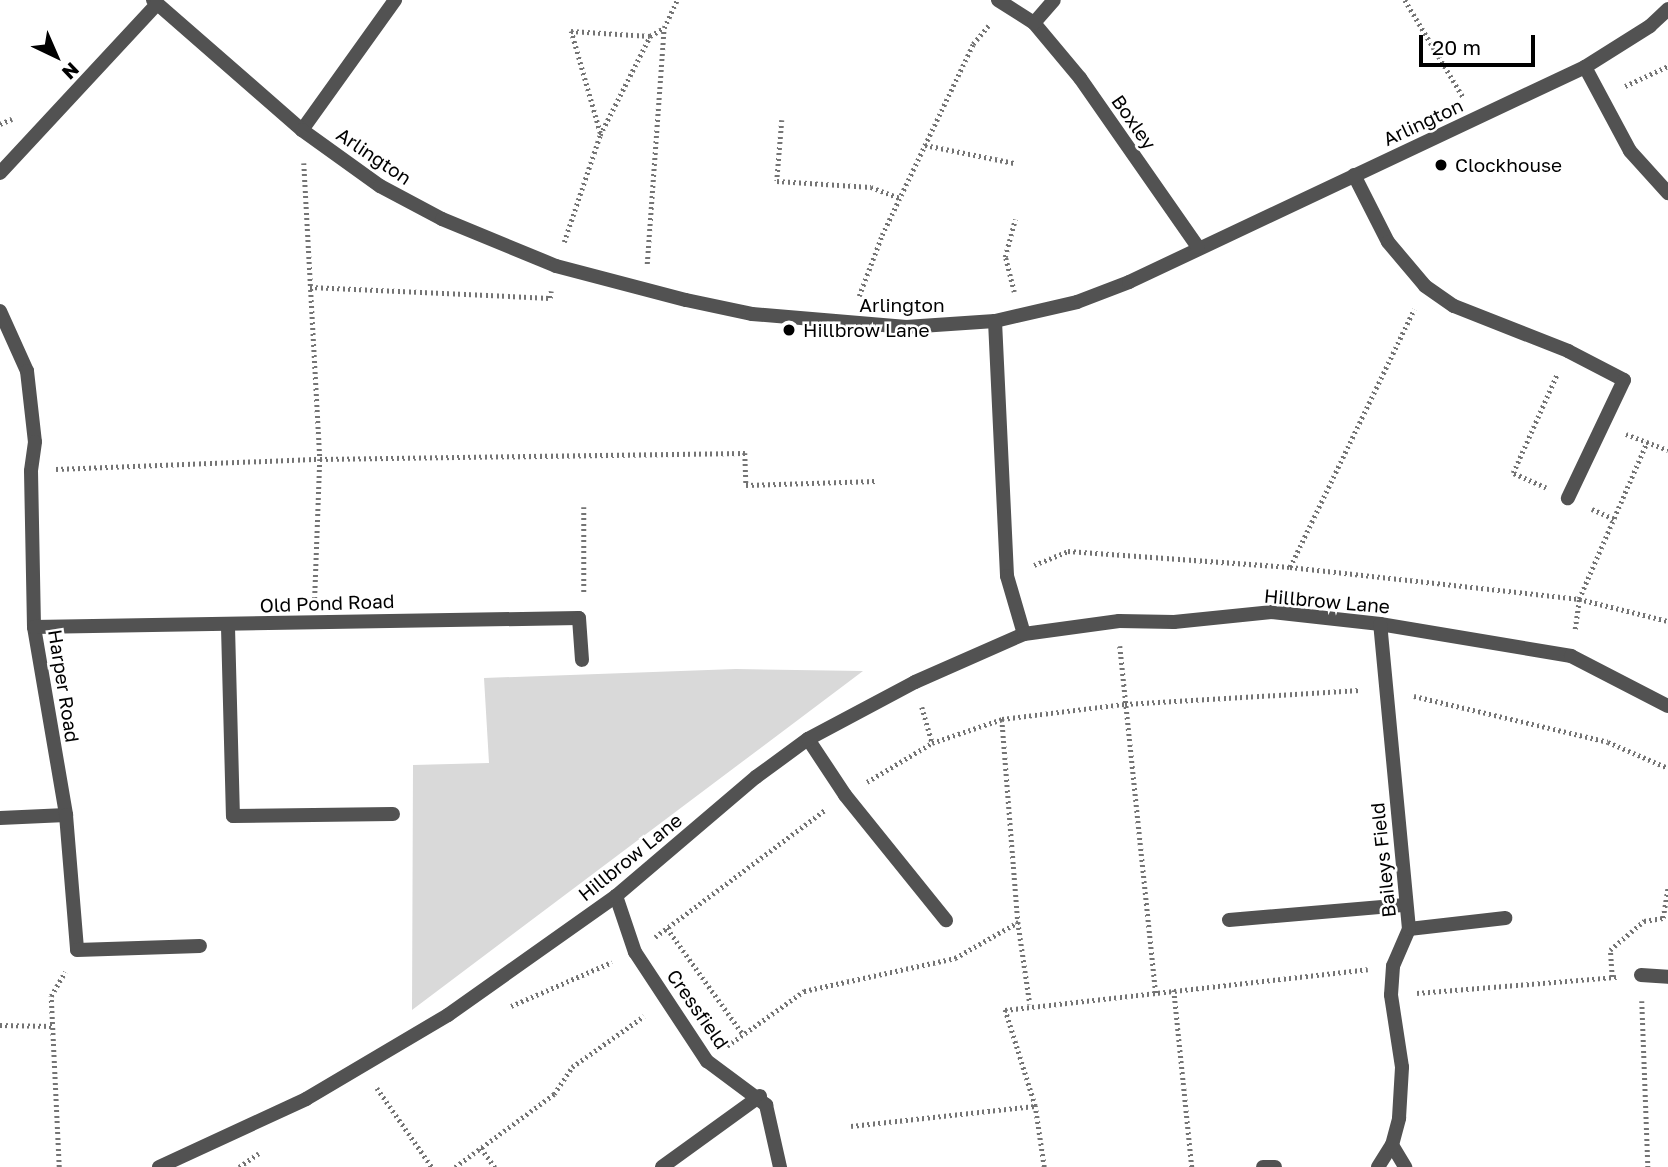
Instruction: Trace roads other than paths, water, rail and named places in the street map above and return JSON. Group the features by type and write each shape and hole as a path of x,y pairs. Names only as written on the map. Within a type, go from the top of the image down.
{"street":[{"path":"302,130 395,0"},
{"path":"1034,23 1054,0"},
{"path":"0,173 155,2"},
{"name":"Arlington","path":"155,2 302,130 380,186 442,219 556,266 752,314 906,327 995,321 1077,302 1129,282 1198,247 1585,67 1650,26 1668,9"},
{"name":"Boxley","path":"1002,2 1034,23 1080,78 1198,247"},
{"path":"1585,67 1598,97 1630,151 1668,193"},
{"path":"1354,175 1388,242 1425,286 1454,306 1516,334 1568,351 1624,380 1568,498"},
{"name":"Harper Road","path":"0,311 27,371 35,442 31,471 34,628 66,814 77,950 200,946"},
{"path":"995,321 1007,576 1024,634"},
{"name":"Hillbrow Lane","path":"159,1167 306,1099 448,1015 616,896 756,777 808,739 915,682 1024,634 1119,621 1174,622 1272,612 1380,624 1571,656 1668,706"},
{"name":"Old Pond Road","path":"34,628 228,627 314,620 579,618 582,660"},
{"name":"Baileys Field","path":"1377,1167 1391,1145 1399,1118 1402,1067 1391,995 1393,966 1409,929 1380,624"},
{"path":"228,627 233,816 393,814"},
{"path":"808,739 845,795 946,920"},
{"path":"0,818 66,814"},
{"name":"Cressfield","path":"616,896 635,952 707,1061 760,1096"},
{"path":"1229,920 1405,905"},
{"path":"1409,929 1505,918"},
{"path":"1642,975 1668,977"},
{"path":"662,1167 760,1096 766,1105 779,1167"},
{"path":"1391,1145 1405,1167"},
{"path":"1262,1167 1275,1167"}],"place":[{"name":"Clockhouse","path":"1441,165"},
{"name":"Hillbrow Lane","path":"789,330"}]}
